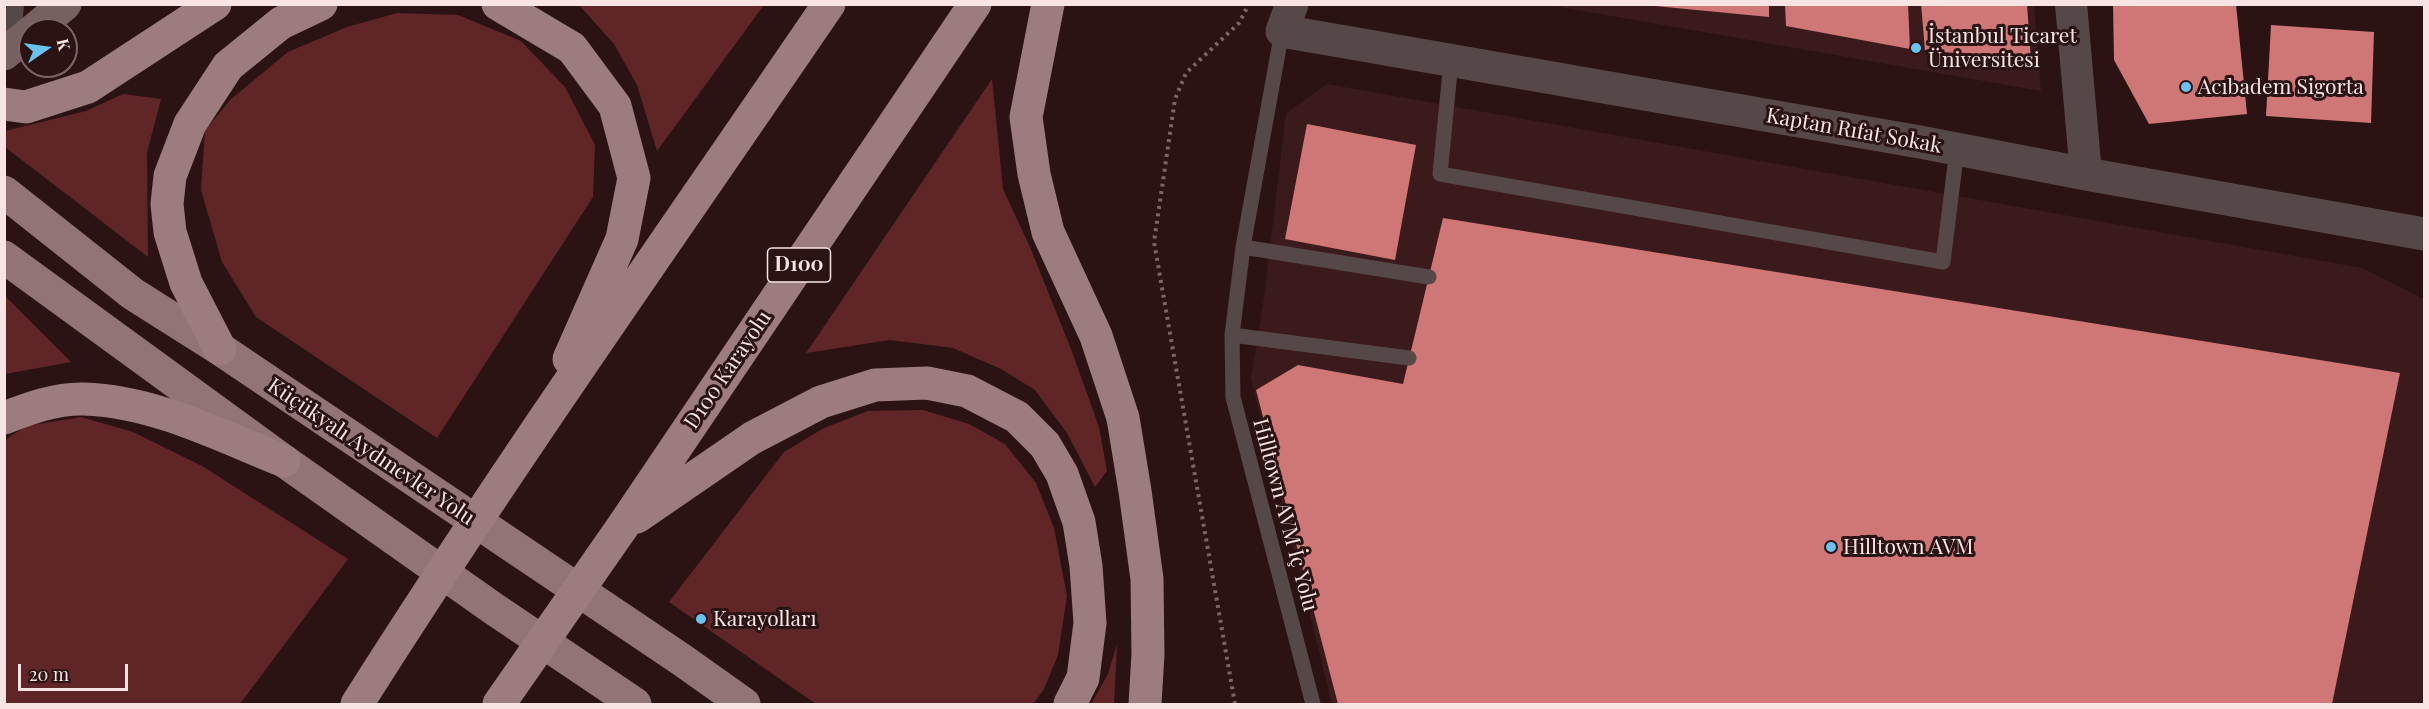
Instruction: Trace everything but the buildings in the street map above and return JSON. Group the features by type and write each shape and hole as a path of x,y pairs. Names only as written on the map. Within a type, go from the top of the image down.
{"highway":[{"path":"4,104 26,107 88,87 215,4"},
{"path":"220,350 186,283 170,232 167,204 170,176 190,124 228,66 281,23 321,4"},
{"path":"498,4 572,48 615,106 634,178 622,239 537,432"},
{"path":"357,705 404,629 829,4"},
{"name":"D100 Karayolu","path":"499,705 517,689 623,526 975,4"},
{"path":"1048,4 1026,117 1035,174 1048,232 1096,336 1122,418 1136,490 1147,579 1148,654 1145,705"},
{"path":"623,526 752,438 821,402 875,384 927,383 967,391 1017,417 1045,445 1062,474 1079,522 1086,566 1090,623 1083,678 1070,705"},
{"path":"4,418 38,405 82,399 131,404 181,420 284,461"},
{"path":"335,705 404,629"}],"main road":[{"path":"48,18 65,4"},
{"path":"4,52 18,42"},
{"name":"Küçükyalı Aydınevler Yolu","path":"4,192 133,294 662,647 744,705"},
{"path":"4,257 284,461 635,705"}],"street":[{"path":"4,52 8,4"},
{"path":"2071,4 2086,174"},
{"name":"Kaptan Rıfat Sokak","path":"1287,18 1451,60 2424,234"}],"lane":[{"name":"Hilltown AVM İç Yolu","path":"1287,18 1242,247 1232,335 1233,397 1313,705"},
{"path":"1451,60 1440,174 1942,262 1957,149"},
{"path":"1242,247 1429,277"},
{"path":"1232,335 1409,358"}],"path":[{"path":"1235,705 1154,243 1179,90 1186,73 1239,23 1249,4"}],"shaded area":[{"path":"579,5 764,5 657,151 637,85 614,44"},
{"name":"İstanbul Ticaret Üniversitesi","path":"1549,5 2034,5 2041,91"},
{"path":"397,13 458,15 521,41 565,87 595,145 593,197 437,438 256,317 222,262 201,190 205,130 231,99 288,52 347,27"},
{"path":"992,79 1003,189 1030,247 1099,427 1107,471 1095,487 1067,433 1035,390 1001,369 953,348 890,340 806,353"},
{"name":"Hilltown AVM","path":"1327,84 2362,268 2424,299 2424,704 1332,704 1251,378 1264,298 1286,113"},
{"path":"123,94 161,99 147,153 148,257 5,147 5,131 86,111"},
{"path":"5,296 71,362 5,374"},
{"path":"923,410 969,424 1005,444 1036,483 1054,528 1067,596 1058,655 1044,689 1033,704 816,704 669,602 784,452 824,428 868,411"},
{"path":"81,417 133,432 202,466 348,559 240,704 5,704 5,440 26,426"},
{"path":"1117,644 1114,704 1091,704 1108,674"}],"place":[{"name":"İstanbul Ticaret Üniversitesi","path":"1916,48"},
{"name":"Acıbadem Sigorta","path":"2186,87"},
{"name":"Hilltown AVM","path":"1831,547"},
{"name":"Karayolları","path":"701,619"}]}
